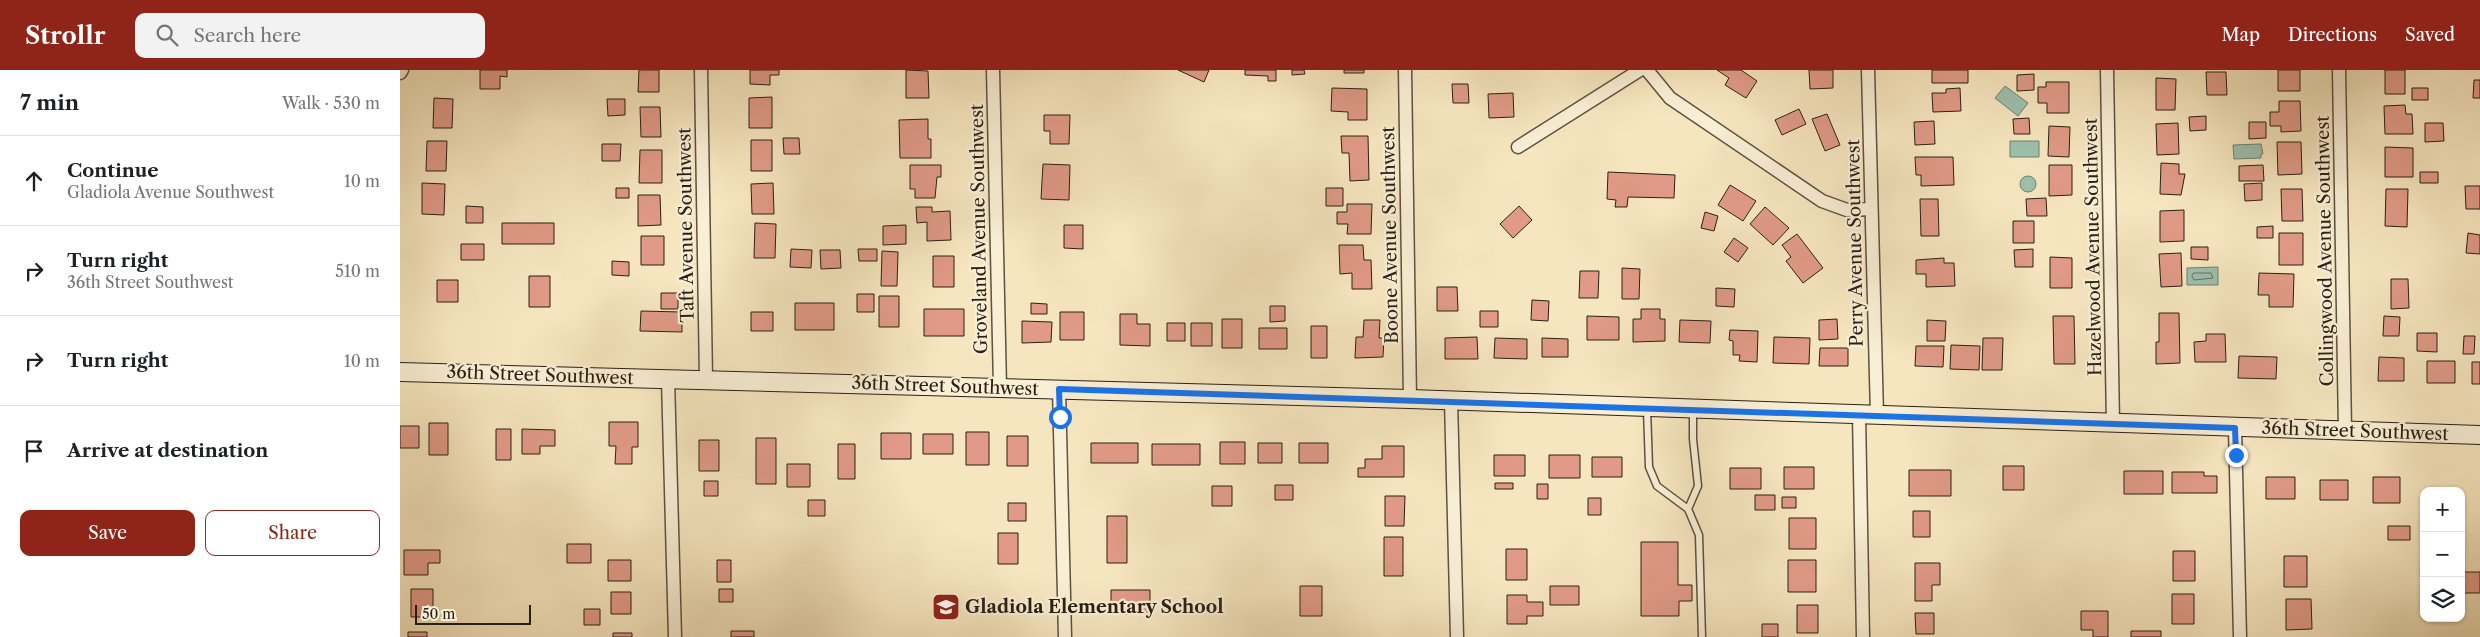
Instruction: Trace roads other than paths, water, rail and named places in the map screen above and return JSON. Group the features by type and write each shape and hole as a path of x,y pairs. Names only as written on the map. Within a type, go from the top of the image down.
{"street":[{"name":"Taft Avenue Southwest","path":"701,70 706,380"},
{"name":"Groveland Avenue Southwest","path":"994,70 1000,387"},
{"name":"Boone Avenue Southwest","path":"1405,70 1410,399"},
{"path":"1518,147 1640,70"},
{"path":"1647,70 1670,98 1822,201 1847,210 1871,209"},
{"name":"Perry Avenue Southwest","path":"1862,637 1871,209 1868,70"},
{"name":"Hazelwood Avenue Southwest","path":"2107,70 2113,424"},
{"name":"Collingwood Avenue Southwest","path":"2339,70 2345,431"},
{"name":"36th Street Southwest","path":"400,372 1451,400 2480,436"},
{"path":"668,379 675,637"},
{"path":"1059,389 1065,637"},
{"path":"1451,400 1457,637"},
{"path":"2235,428 2240,637"}],"lane":[{"path":"1647,407 1649,467 1657,486 1688,509 1700,535 1702,637"},
{"path":"1688,509 1698,486 1693,439 1693,409"}],"water":[{"path":"2005,86 2028,103 2018,116 1995,98"},
{"path":"2010,141 2039,141 2039,157 2010,157"},
{"path":"2261,144 2263,154 2261,154 2261,158 2234,159 2233,145"},
{"path":"2025,176 2031,176 2036,181 2034,190 2025,192 2020,187 2020,181"},
{"path":"2218,267 2218,285 2187,285 2187,268"}],"place":[{"name":"Gladiola Elementary School","path":"946,607"}]}
